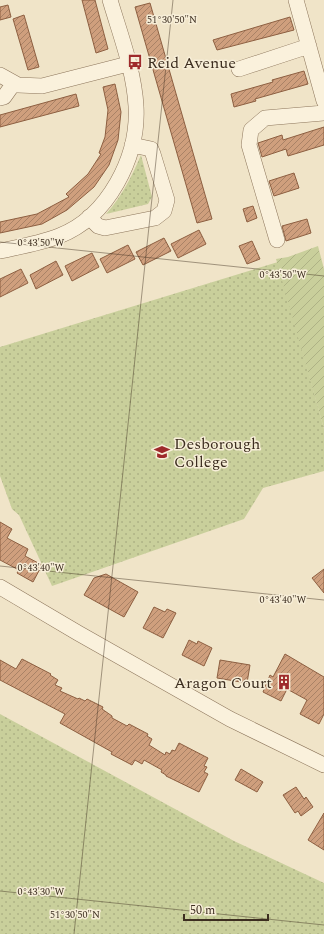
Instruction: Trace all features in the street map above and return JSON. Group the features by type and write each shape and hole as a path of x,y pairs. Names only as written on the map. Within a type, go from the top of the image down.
{"street":[{"path":"0,251 59,236 74,228 89,217 117,182 126,164 132,145 136,106 128,64 110,0"},
{"path":"296,0 309,46 319,64 324,101"},
{"path":"239,69 309,46"},
{"path":"0,75 18,85 42,86 128,64"},
{"path":"0,98 4,97 14,82"},
{"path":"278,240 249,145 251,130 265,118 324,113"},
{"path":"89,217 98,226 105,228 155,218 164,211 167,200 153,154 150,149 132,145"},
{"path":"0,587 230,719 324,765"}],"green space":[{"path":"141,155 152,197 148,204 106,214 126,186"},
{"path":"318,246 324,269 324,429 276,259 288,257"},
{"name":"Desborough College","path":"278,262 324,429 324,471 263,488 244,519 52,586 19,515 12,509 0,476 0,347"},
{"path":"0,714 234,841 324,883 324,934 0,934"}],"building":[{"path":"82,0 95,0 108,49 96,53"},
{"path":"150,3 212,219 197,223 135,7"},
{"path":"8,5 11,17 0,20 0,7"},
{"path":"24,15 39,67 28,70 13,19"},
{"path":"290,17 294,30 217,50 213,40"},
{"path":"304,71 308,84 255,99 256,101 234,107 231,94"},
{"path":"115,84 121,112 118,140 109,165 94,187 67,210 42,224 0,233 0,222 37,214 69,197 66,194 88,174 101,154 99,153 105,137 108,110 103,87"},
{"path":"76,94 79,106 0,127 0,115"},
{"path":"324,127 324,145 288,156 286,149 262,157 258,143 282,135 283,140"},
{"path":"294,173 299,188 274,196 269,181"},
{"path":"253,206 257,218 247,222 243,209"},
{"path":"307,219 311,233 286,241 282,226"},
{"path":"199,230 206,244 178,258 171,244"},
{"path":"164,238 171,251 143,265 136,252"},
{"path":"252,241 260,259 247,264 239,246"},
{"path":"128,245 135,259 107,273 100,259"},
{"path":"92,253 99,267 72,281 65,266"},
{"path":"56,261 63,275 36,289 30,275"},
{"path":"21,269 28,283 0,297 0,279"},
{"path":"0,522 12,529 7,538 28,549 25,556 42,565 33,582 17,573 19,570 0,560"},
{"path":"324,569 324,593 312,578"},
{"path":"106,574 138,592 124,617 84,595 94,578"},
{"path":"154,607 165,612 167,609 176,613 163,638 143,628"},
{"path":"189,640 197,644 198,641 212,648 204,666 182,655"},
{"path":"285,654 324,677 324,714 319,724 300,714 307,700 287,689 281,701 263,692 270,675 273,677"},
{"path":"22,659 51,674 50,675 58,680 55,685 62,688 60,691 78,699 79,698 85,701 87,699 103,707 102,709 112,716 112,718 127,726 129,724 148,734 147,736 152,739 149,745 165,755 166,752 170,754 172,750 175,751 179,743 208,758 204,766 207,767 204,772 208,774 199,792 166,776 161,772 162,770 144,760 142,764 135,760 132,765 111,754 112,752 60,723 65,714 0,680 0,660 16,669"},
{"path":"220,660 250,665 247,683 217,678"},
{"path":"241,769 263,782 257,792 235,780"},
{"path":"296,787 304,799 306,797 313,807 301,816 298,811 295,813 283,795"},
{"path":"324,813 324,850 308,840"}],"place":[{"name":"Reid Avenue","path":"135,62"},
{"name":"Desborough College","path":"162,452"},
{"name":"Aragon Court","path":"284,682"}]}
